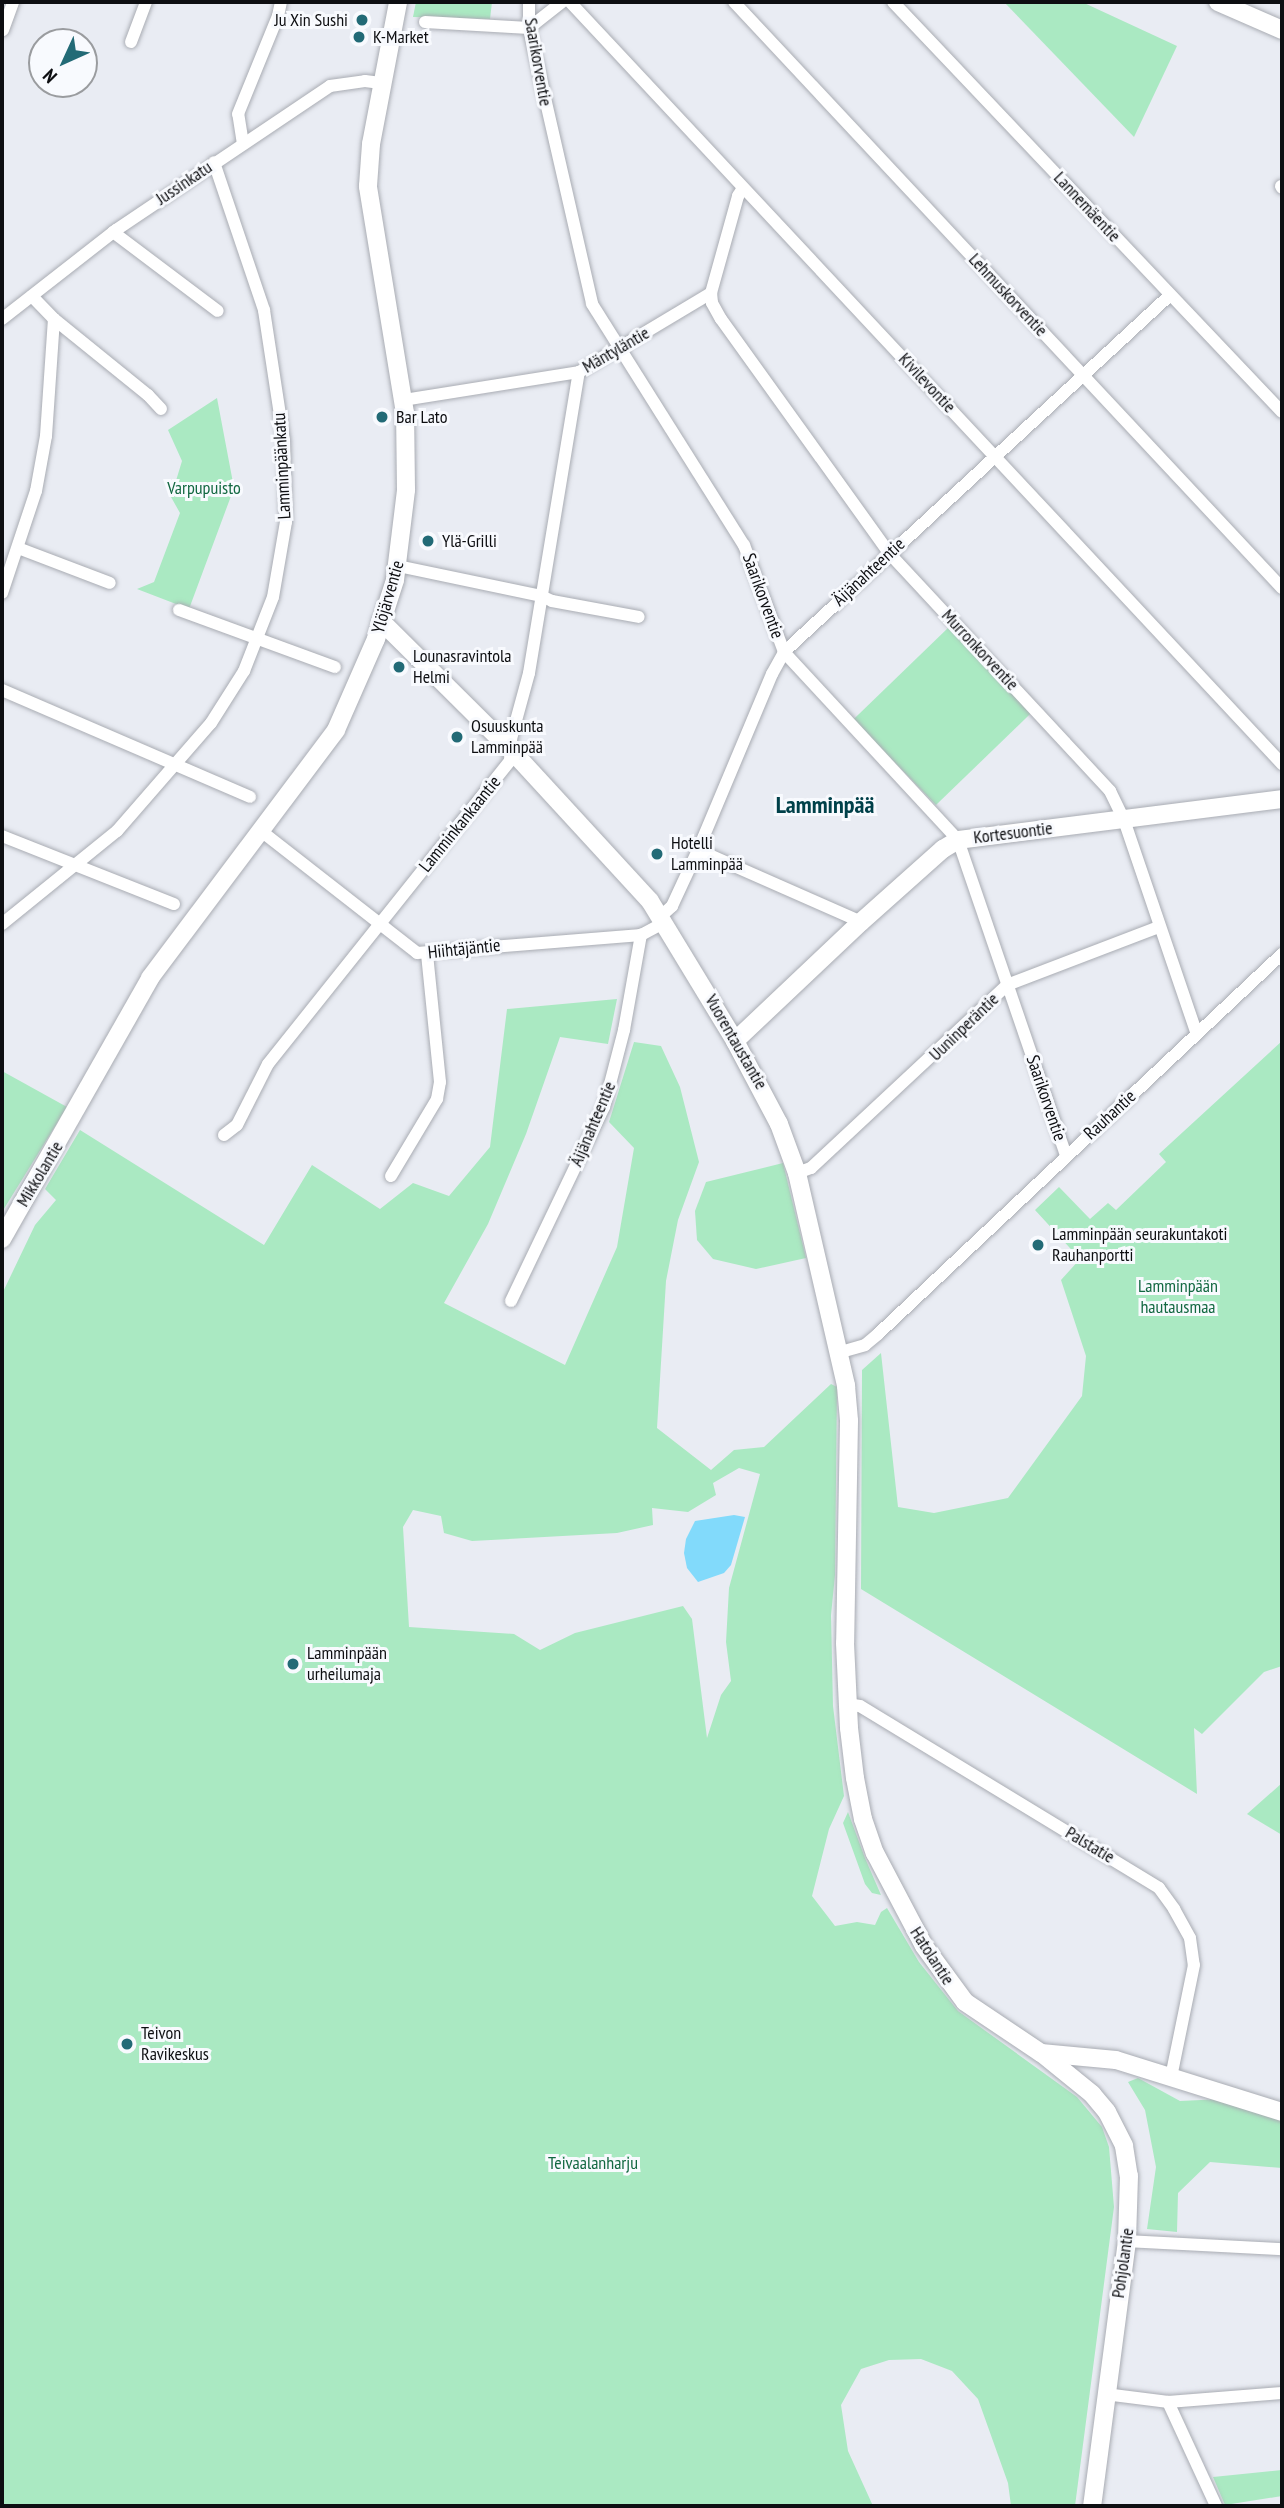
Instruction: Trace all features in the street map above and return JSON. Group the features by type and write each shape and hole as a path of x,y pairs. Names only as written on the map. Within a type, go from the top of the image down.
{"main road":[{"name":"Ylöjärventie","path":"78,1108 150,978 336,730 353,697 398,566 406,490 404,400 369,197 371,144 398,2"},
{"path":"1218,2 1282,30"},
{"name":"Vuorentaustantie","path":"381,621 513,752 634,881 663,919 770,1101 797,1173 841,1352 849,1421 845,1576"},
{"name":"Kortesuontie","path":"736,1041 861,922 942,850 958,840 1282,799"},
{"name":"Mikkolantie","path":"2,1240 78,1108"},
{"name":"Hatolantie","path":"845,1576 847,1704 852,1756 863,1819 880,1866 899,1904 958,1996 981,2015 1041,2053 1098,2057 1282,2112"},
{"name":"Pohjolantie","path":"1041,2053 1092,2094 1117,2129 1129,2176 1126,2241 1092,2506"}],"street":[{"path":"3,30 13,2"},
{"path":"131,42 146,2"},
{"path":"243,144 238,114 278,16 281,2"},
{"name":"Saarikorventie","path":"529,2 529,28 592,304 744,545 784,652 958,840 1066,1156"},
{"path":"425,22 529,28 562,2"},
{"name":"Kivilevontie","path":"570,2 1282,764"},
{"name":"Lehmuskorventie","path":"734,2 1282,588"},
{"name":"Lannemäentie","path":"893,2 1282,412"},
{"name":"Jussinkatu","path":"2,319 113,232 333,85 365,81 381,83"},
{"name":"Lamminpäänkatu","path":"2,924 76,867 117,831 175,766 226,702 259,638 280,568 286,512 284,441 264,310 214,162"},
{"path":"711,293 734,206 743,188"},
{"path":"113,232 218,311"},
{"name":"Mäntyläntie","path":"404,400 579,372 711,293"},
{"name":"Murronkorventie","path":"711,293 712,303 721,319 889,553 1102,780 1124,820 1197,1034"},
{"name":"Äijänahteentie","path":"663,919 672,906 698,850 772,674 784,652 1170,295"},
{"path":"32,296 54,319 148,395 161,409"},
{"path":"2,593 36,491 46,436 54,319"},
{"name":"Lamminkankaantie","path":"224,1135 237,1125 268,1064 510,761 513,752 511,739 529,673 579,372"},
{"path":"18,548 110,583"},
{"path":"398,566 541,596 552,601 639,617"},
{"path":"179,610 335,667"},
{"path":"2,690 250,797"},
{"name":"Hiihtäjäntie","path":"261,831 417,953 427,955 521,943 641,935 663,919"},
{"path":"2,836 174,904"},
{"path":"698,850 861,922"},
{"name":"Uuninperäntie","path":"797,1173 811,1168 1007,985 1159,927"},
{"name":"Äijänahteentie","path":"511,1301 604,1107 625,1030 641,935"},
{"name":"Rauhantie","path":"841,1352 865,1345 878,1335 1282,954"},
{"path":"391,1176 437,1098 440,1083 427,955"},
{"name":"Palstatie","path":"847,1704 860,1706 1159,1888 1190,1938 1194,1965 1171,2077"},
{"path":"1126,2241 1282,2249"},
{"path":"1105,2394 1168,2402 1282,2393"},
{"path":"1168,2402 1216,2506"}],"green space":[{"path":"416,2 492,2 490,19 413,17"},
{"path":"1004,2 1082,2 1177,46 1134,137"},
{"name":"Varpupuisto","path":"217,398 234,488 189,609 137,589 154,582 180,513 171,497 182,461 168,430"},
{"path":"949,627 1032,713 936,805 853,719"},
{"name":"Teivaalanharju","path":"617,999 608,1044 560,1037 526,1134 488,1224 444,1303 565,1365 617,1247 634,1148 609,1122 634,1042 661,1046 680,1087 699,1162 678,1220 666,1281 657,1428 711,1470 734,1450 764,1447 831,1384 837,1387 835,1575 831,1615 833,1706 844,1796 829,1829 812,1896 835,1926 857,1922 875,1925 881,1912 887,1908 919,1962 958,2011 1077,2097 1102,2127 1109,2147 1114,2207 1075,2506 1011,2506 1008,2483 978,2399 952,2371 921,2359 889,2360 861,2369 841,2405 848,2451 873,2506 2,2506 2,1294 35,1225 56,1200 45,1189 80,1130 264,1245 312,1165 380,1209 413,1183 449,1196 490,1147 507,1009","holes":["739,1468 760,1474 729,1588 726,1642 731,1681 721,1695 707,1738 692,1619 683,1606 575,1633 540,1650 514,1634 409,1627 403,1527 413,1510 441,1516 444,1533 472,1541 617,1533 653,1525 652,1508 688,1512 716,1495 713,1483"]},
{"name":"Lamminpään hautausmaa","path":"1282,1041 1282,1666 1264,1672 1202,1734 1194,1728 1197,1794 861,1589 862,1370 881,1353 898,1507 934,1513 1008,1498 1082,1396 1086,1356 1061,1280 1080,1259 1035,1210 1059,1187 1090,1219 1108,1203 1116,1210 1166,1162 1159,1154"},
{"path":"2,1071 67,1107 2,1212"},
{"path":"783,1163 806,1258 756,1269 713,1259 697,1240 695,1211 706,1182"},
{"path":"1282,1783 1282,1835 1247,1814"},
{"path":"848,1812 881,1895 872,1893 865,1884 843,1823"},
{"path":"1138,2078 1180,2101 1222,2099 1282,2118 1282,2168 1210,2162 1178,2193 1177,2232 1147,2229 1156,2167 1145,2110 1128,2082"},
{"path":"1282,2470 1282,2496 1225,2505 1213,2477"}],"water":[{"path":"734,1515 745,1517 731,1565 724,1573 698,1582 687,1568 684,1553 686,1539 695,1521"}],"place":[{"name":"Ju Xin Sushi","path":"362,20"},
{"name":"K-Market","path":"359,37"},
{"name":"Bar Lato","path":"382,417"},
{"name":"Ylä-Grilli","path":"428,541"},
{"name":"Lounasravintola Helmi","path":"399,667"},
{"name":"Osuuskunta Lamminpää","path":"457,737"},
{"name":"Hotelli Lamminpää","path":"657,854"},
{"name":"Lamminpään seurakuntakoti Rauhanportti","path":"1038,1245"},
{"name":"Lamminpään urheilumaja","path":"293,1664"},
{"name":"Teivon Ravikeskus","path":"127,2044"}],"district":[{"name":"Lamminpää","path":"825,805"}]}
